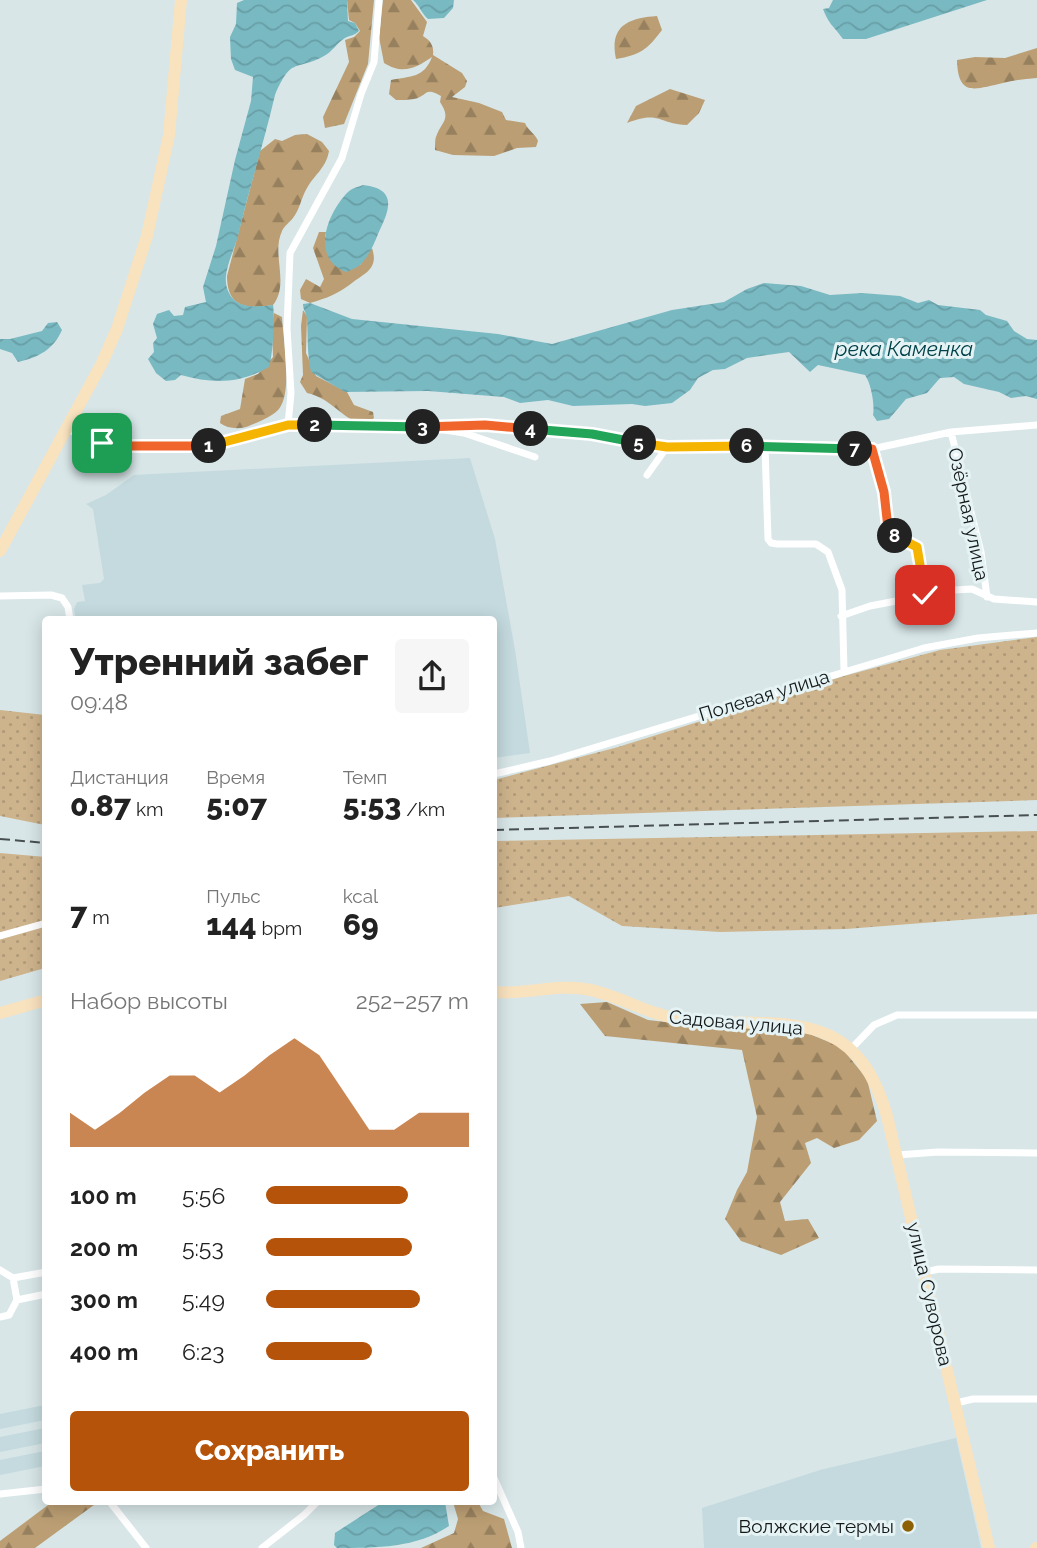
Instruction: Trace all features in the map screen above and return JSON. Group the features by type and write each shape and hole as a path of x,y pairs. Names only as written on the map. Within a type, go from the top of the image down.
{"main road":[{"path":"0,551 102,363 117,328 147,236 169,135 181,6"},
{"name":"Садовая улица","path":"497,992 583,989 601,992 644,1011 669,1017 804,1026 827,1033 851,1049"},
{"path":"0,1013 42,1001"},
{"name":"улица Суворова","path":"851,1049 878,1087 897,1155 989,1548"}],"street":[{"path":"288,425 291,393 287,328 290,253 342,158 361,94 374,62 379,0"},
{"path":"65,429 109,446 204,447 288,425 426,427 464,433 535,457"},
{"name":"Озёрная улица","path":"426,427 485,425 569,431 667,447 872,449 951,432 1037,425"},
{"name":"Озёрная улица","path":"951,432 981,552 987,597"},
{"path":"647,475 667,447"},
{"path":"765,447 768,538 771,543 777,544 816,544 828,552 842,590 844,671"},
{"path":"872,449 884,492 888,528 892,534 917,547 924,595"},
{"path":"841,616 870,606 972,589 987,597 1037,602"},
{"path":"0,596 51,595 62,598 68,607 69,616"},
{"name":"Полевая улица","path":"497,773 550,761 924,648 978,638 1037,633"},
{"path":"0,936 42,924"},
{"path":"851,1049 873,1025 897,1015 1037,1015"},
{"path":"897,1155 938,1152 1037,1153"},
{"path":"925,1272 939,1269 1037,1270"},
{"path":"0,1270 13,1278 42,1273"},
{"path":"0,1317 9,1315 17,1300 13,1278"},
{"path":"17,1300 42,1295"},
{"path":"956,1403 973,1399 1037,1399"},
{"path":"497,1485 518,1532 522,1548"},
{"path":"0,1494 42,1489"},
{"path":"112,1505 146,1548"},
{"path":"262,1548 309,1505"}],"shaded area":[{"path":"470,458 495,539 530,753 497,758 497,616 75,616 74,609 77,602 85,601 82,585 100,583 104,579 93,509 86,504 106,495 134,475"},
{"path":"1037,637 1037,800 497,818 497,779 618,747 844,676 940,650"},
{"path":"0,710 42,715 42,824 0,816"},
{"path":"1037,831 1037,914 846,929 720,932 622,926 569,896 497,908 497,841"},
{"path":"0,853 42,857 42,969 0,981"},
{"path":"42,1406 42,1421 0,1429 0,1414"},
{"path":"42,1429 42,1444 0,1452 0,1437"},
{"path":"956,1438 981,1548 704,1548 702,1508 820,1470"},
{"path":"42,1452 42,1467 0,1475 0,1460"}],"green space":[{"path":"347,0 374,0 368,64 344,124 325,128 323,117 349,62 345,40 360,31 355,23 349,20"},
{"path":"383,0 411,0 427,22 423,36 431,44 433,55 462,73 467,81 465,87 452,97 502,112 506,120 525,123 538,141 536,147 517,148 494,156 453,155 435,150 436,138 445,117 440,102 441,96 429,92 414,99 396,100 389,94 391,80 411,77 421,72 432,57 409,69 397,69 384,63 379,37"},
{"path":"657,16 662,30 652,42 631,56 616,59 615,39 618,31 629,22"},
{"path":"1037,48 1037,78 970,88 965,86 958,72 957,60 975,57 1005,58"},
{"path":"670,89 705,100 699,113 687,125 653,118 627,123 636,106"},
{"path":"307,134 322,142 329,151 328,157 310,183 292,220 282,231 278,250 278,296 273,305 255,307 240,304 231,295 227,276 260,151 275,139 282,141 295,135"},
{"path":"319,232 326,232 325,237 360,265 372,248 374,261 370,270 347,287 310,303 301,299 300,290 306,279 320,287 324,279 313,248"},
{"path":"303,310 307,316 306,353 316,376 347,392 354,405 373,412 374,418 366,424 351,419 324,400 307,393 300,382 303,375"},
{"path":"274,313 282,317 286,378 283,401 276,412 247,427 231,428 223,425 220,423 221,416 240,409 245,379 258,374 273,357"},
{"path":"607,1002 648,1020 800,1030 841,1047 867,1079 877,1121 859,1140 834,1148 817,1138 805,1143 811,1163 780,1202 785,1221 808,1219 819,1238 781,1255 741,1241 725,1219 747,1172 757,1117 742,1050 605,1036 580,1004"},
{"path":"48,1505 94,1505 35,1548 0,1548 0,1541"},
{"path":"454,1505 480,1505 483,1511 504,1519 512,1548 421,1548 454,1533 458,1519"}],"water":[{"path":"244,0 347,0 348,21 355,23 359,31 342,40 324,56 290,70 281,83 275,95 227,269 227,288 240,304 273,305 272,354 269,367 248,377 226,381 181,375 175,380 166,381 156,373 148,359 154,352 153,343 157,338 153,324 157,314 169,310 174,316 183,315 185,307 206,302 203,287 216,246 251,101 253,77 235,70 231,59 230,37 236,24 237,3"},
{"path":"413,0 454,0 453,8 444,18 428,19"},
{"path":"833,0 987,0 866,39 843,39 823,9 829,8"},
{"path":"363,185 382,191 388,202 388,209 366,257 358,267 346,272 328,257 326,235 340,201 350,191"},
{"name":"река Каменка","path":"764,283 801,286 830,295 862,293 900,296 918,303 929,300 938,305 980,310 986,315 1007,321 1014,331 1027,339 1037,340 1037,399 1026,396 1011,398 999,392 964,384 954,377 940,378 927,393 906,399 889,419 877,421 873,415 872,394 865,375 818,365 810,372 789,352 747,358 725,369 713,370 698,378 690,390 672,403 645,406 573,406 548,400 520,403 504,397 428,391 345,392 311,372 307,318 303,304 310,303 352,319 498,334 552,344 672,310 724,302"},
{"path":"57,322 62,330 50,348 39,355 18,362 12,353 0,349 0,339 42,331 48,323"},
{"path":"378,1505 446,1505 449,1526 410,1543 366,1548 337,1548 334,1545 335,1533"}],"railway":[{"path":"497,830 1037,815"},
{"path":"0,839 42,843"}],"place":[{"name":"Волжские термы","path":"908,1526"}],"route":[{"path":"102,443 109,446 204,447 288,425 485,425 569,431 667,447 872,449 884,492 888,528 892,534 917,547 925,595"}]}
